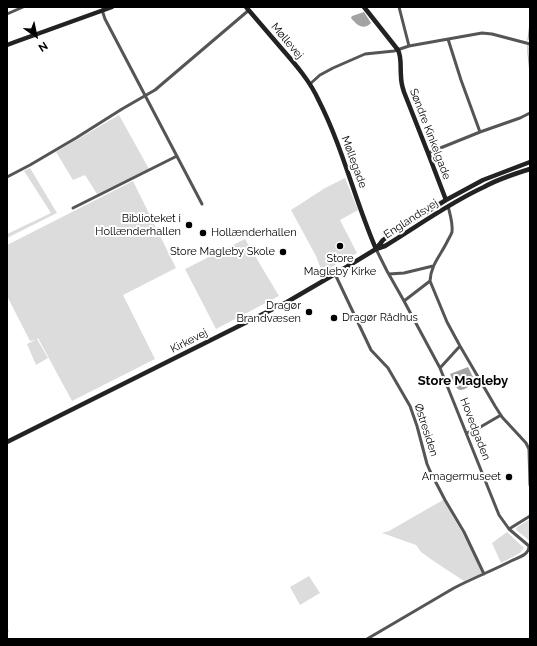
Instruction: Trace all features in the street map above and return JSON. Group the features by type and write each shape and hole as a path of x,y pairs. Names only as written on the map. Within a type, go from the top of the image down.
{"main road":[{"path":"7,45 112,7"},
{"path":"364,7 398,50"},
{"name":"Møllevej","path":"248,9 310,84"},
{"name":"Søndre Kinkelgade","path":"398,50 401,58 401,76 404,92 446,200"},
{"name":"Møllegade","path":"310,84 328,119 376,249"},
{"name":"Englandsvej","path":"376,249 383,240 446,200 483,180 530,162"},
{"name":"Englandsvej","path":"376,249 385,246 448,206 492,183 530,169"},
{"name":"Kirkevej","path":"7,442 287,302 376,249"}],"street":[{"path":"7,14 21,7"},
{"path":"400,7 408,46"},
{"name":"Møllevej","path":"7,177 76,138 122,108 155,90 248,9"},
{"path":"102,10 105,19 202,204"},
{"path":"310,84 320,75 358,57 373,53 394,51 408,46 482,33 492,34 530,44"},
{"path":"448,39 480,132"},
{"path":"428,153 530,113"},
{"path":"73,208 177,156"},
{"path":"448,206 452,224 452,232 444,249 433,266 430,274 430,281 447,322 495,406 526,443 529,449 530,485"},
{"name":"Hovedgaden","path":"376,249 388,274 440,368 499,515 509,528 529,546 528,550 524,554 507,564 484,574"},
{"path":"388,274 404,273 433,266"},
{"name":"Østresiden","path":"335,274 371,350 388,368 410,406 430,471 462,528 484,574"},
{"path":"404,301 430,281"},
{"path":"440,368 460,346"},
{"path":"467,433 501,415"},
{"path":"509,528 530,516"},
{"path":"367,639 454,588 484,574"}],"shaded area":[{"path":"364,12 371,23 363,27 358,25 351,18 352,16"},
{"path":"119,115 149,169 97,194 85,175 73,180 56,152"},
{"path":"30,168 57,213 7,238 7,234 51,213 24,171"},
{"path":"345,178 358,210 340,220 357,253 322,272 316,256 291,210 325,188"},
{"path":"133,181 176,268 123,295 155,359 72,401 38,338 37,339 48,358 36,365 27,344 35,340 30,341 7,296 7,245"},
{"path":"245,239 279,296 216,329 185,269"},
{"path":"468,367 476,383 465,389 459,390 450,374"},
{"path":"443,500 465,538 482,573 464,581 421,552 416,545 382,533 389,531"},
{"path":"530,519 530,541 516,530 517,527"},
{"path":"507,532 524,548 520,553 501,563 492,543"},
{"path":"309,576 320,593 300,605 290,587"}],"waterway":[{"path":"528,40 530,22"},
{"path":"528,45 530,74"}],"place":[{"name":"Biblioteket i Hollænderhallen","path":"189,225"},
{"name":"Hollænderhallen","path":"203,233"},
{"name":"Store Magleby Kirke","path":"340,246"},
{"name":"Store Magleby Skole","path":"283,252"},
{"name":"Dragør Brandvæsen","path":"309,312"},
{"name":"Dragør Rådhus","path":"334,318"},
{"name":"Amagermuseet","path":"509,477"}],"district":[{"name":"Store Magleby","path":"463,381"}]}
